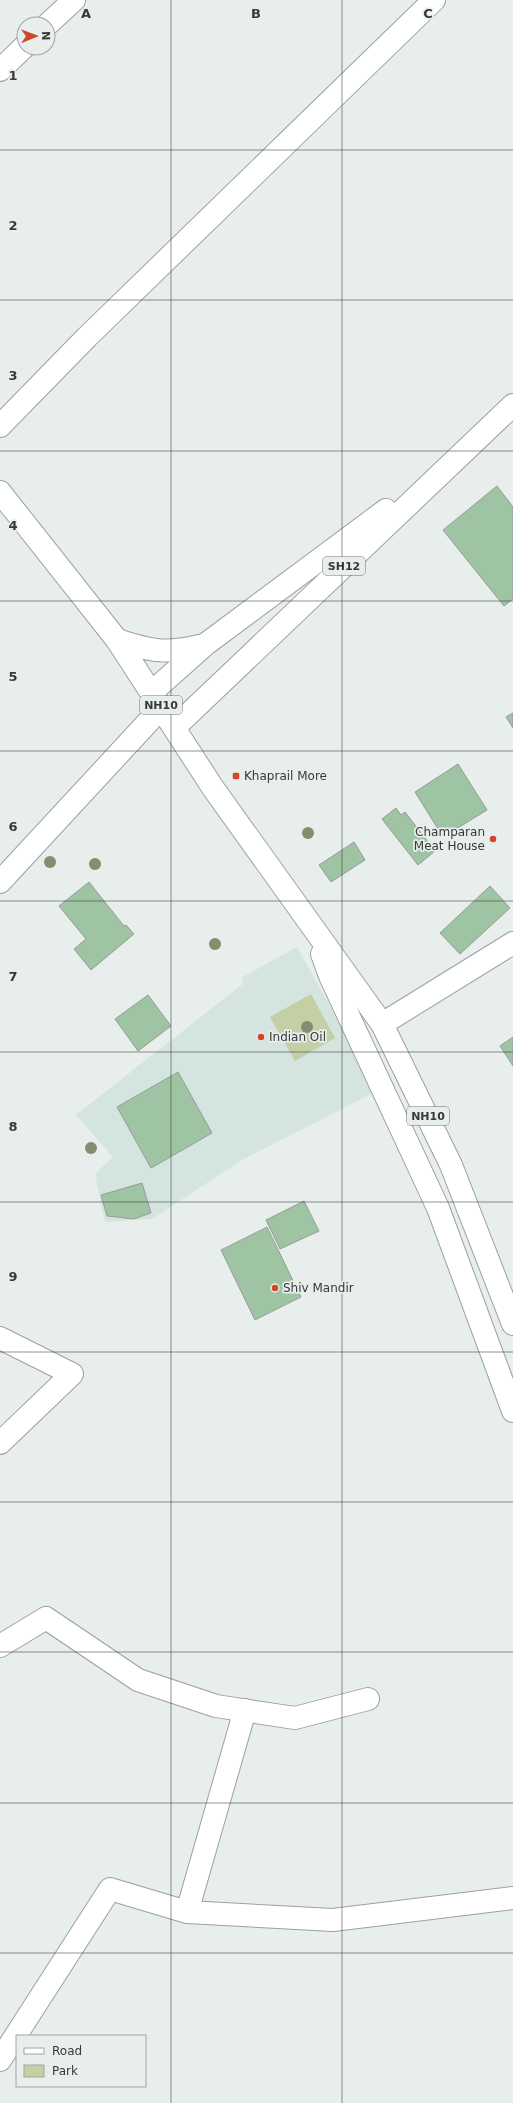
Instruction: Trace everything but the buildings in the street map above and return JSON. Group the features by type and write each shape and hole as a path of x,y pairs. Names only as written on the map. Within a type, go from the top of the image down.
{"main road":[{"path":"56,17 74,0"},
{"path":"0,426 86,337 434,0"},
{"path":"0,70 16,55"},
{"name":"SH12","path":"175,727 513,406"},
{"name":"SH12","path":"157,699 206,644 465,451"},
{"name":"NH10","path":"0,492 117,640 157,699 213,788 382,1024 451,1165 513,1324"},
{"path":"117,640 153,651 168,652 206,644"},
{"path":"0,882 157,699"},
{"path":"311,925 330,976 438,1208 513,1412"},
{"path":"382,1024 513,943"},
{"path":"0,1338 72,1374 0,1443"},
{"path":"0,1646 46,1618 138,1680 216,1706 295,1718 368,1699"},
{"path":"188,1912 245,1710"},
{"path":"16,2035 110,1889 188,1912 332,1920 513,1898"},
{"path":"0,2060 16,2035"}],"shaded area":[{"name":"Indian Oil","path":"297,947 377,1091 242,1160 152,1219 105,1222 95,1174 113,1157 76,1115 244,983 241,978"}],"green space":[{"path":"311,994 335,1038 295,1061 270,1017"}],"place":[{"name":"Khaprail More","path":"236,776"},
{"name":"Champaran Meat House","path":"493,839"},
{"name":"Indian Oil","path":"261,1037"},
{"name":"Shiv Mandir","path":"275,1288"}]}
